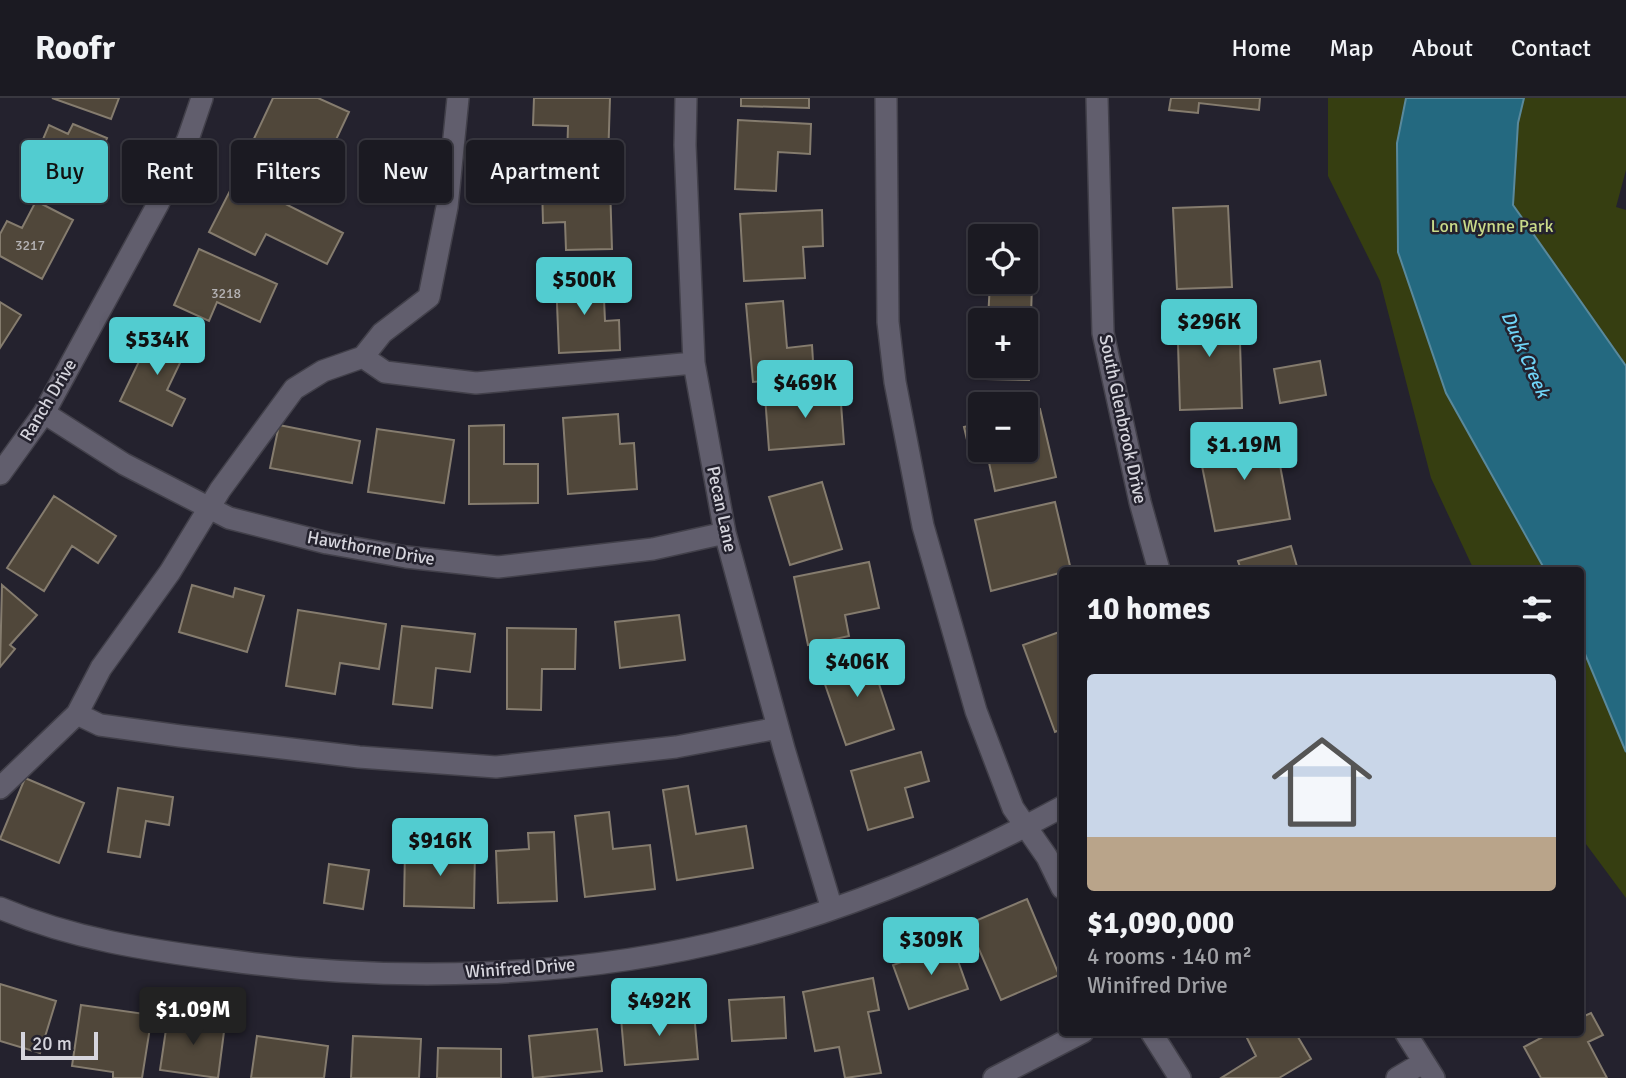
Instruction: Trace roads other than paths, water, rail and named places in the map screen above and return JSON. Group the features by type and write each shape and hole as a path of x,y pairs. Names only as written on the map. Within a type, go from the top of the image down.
{"street":[{"name":"Ranch Drive","path":"0,474 44,413 158,204 188,139 202,98"},
{"path":"0,788 77,714 101,668 170,572 209,509 293,389 323,371 363,357 382,333 429,297 447,207 458,98"},
{"name":"Pecan Lane","path":"686,98 685,145 694,363 726,533 778,728 832,909"},
{"path":"886,98 888,322 916,494 936,578 976,710 1013,808 1048,857 1059,881"},
{"name":"South Glenbrook Drive","path":"1097,98 1104,333 1140,502 1158,567"},
{"path":"363,357 385,372 476,383 694,363"},
{"name":"Hawthorne Drive","path":"44,413 124,464 229,518 327,542 406,557 498,567 653,549 726,533"},
{"path":"77,714 100,725 180,736 373,758 496,767 676,747 778,728"},
{"name":"Winifred Drive","path":"0,908 68,934 127,947 353,974 532,971 739,937 832,909 918,876 1026,827 1059,809"},
{"path":"994,1078 1075,1036"},
{"path":"1154,1036 1180,1078"},
{"path":"1397,1078 1429,1070 1408,1036"}],"water":[{"name":"Duck Creek","path":"1406,98 1524,98 1518,123 1513,205 1626,366 1626,752 1584,652 1584,567 1543,567 1446,393 1398,252 1397,143"}],"park label":[{"name":"Lon Wynne Park","path":"1492,226"}]}
